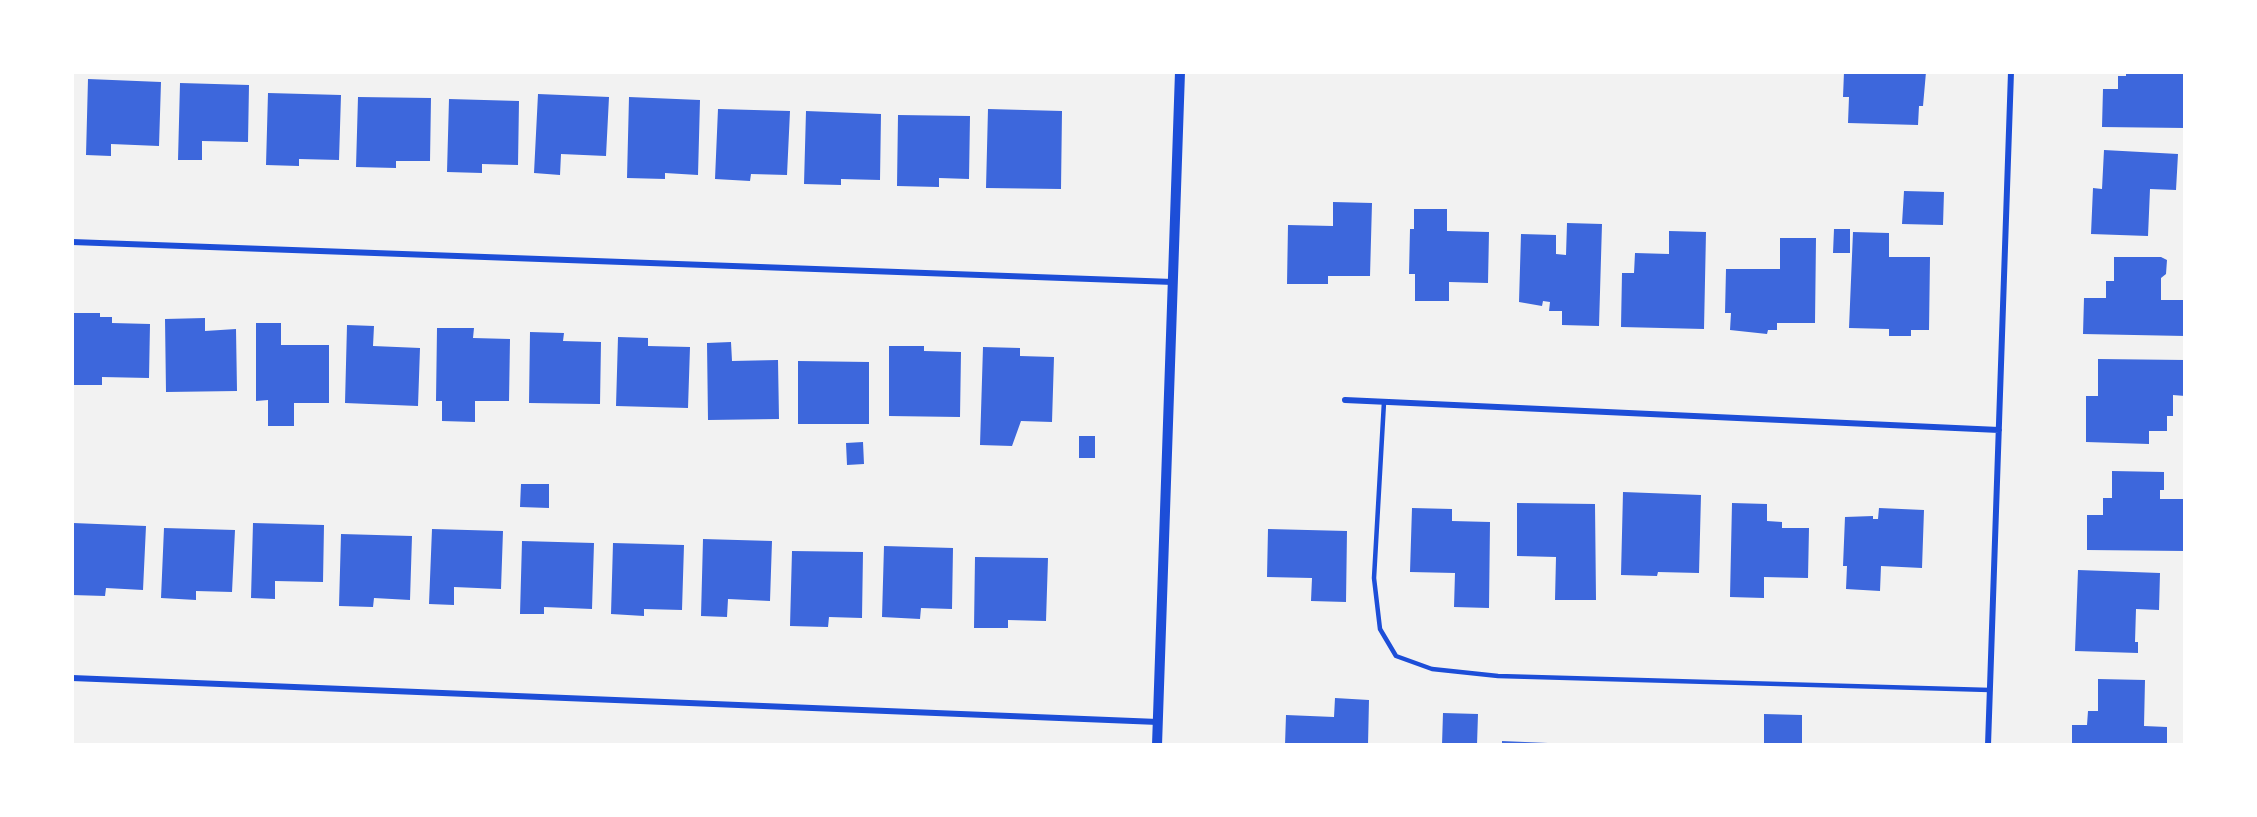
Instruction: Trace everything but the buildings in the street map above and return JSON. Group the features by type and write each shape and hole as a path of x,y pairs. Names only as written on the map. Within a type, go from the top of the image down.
{"street":[{"path":"1157,745 1180,72"},
{"path":"1988,745 2011,72"},
{"path":"72,242 1173,282"},
{"path":"1345,400 1999,430"},
{"path":"72,678 1158,722"}],"lane":[{"path":"1384,402 1374,578 1380,629 1396,656 1432,669 1498,676 1990,690"}]}
